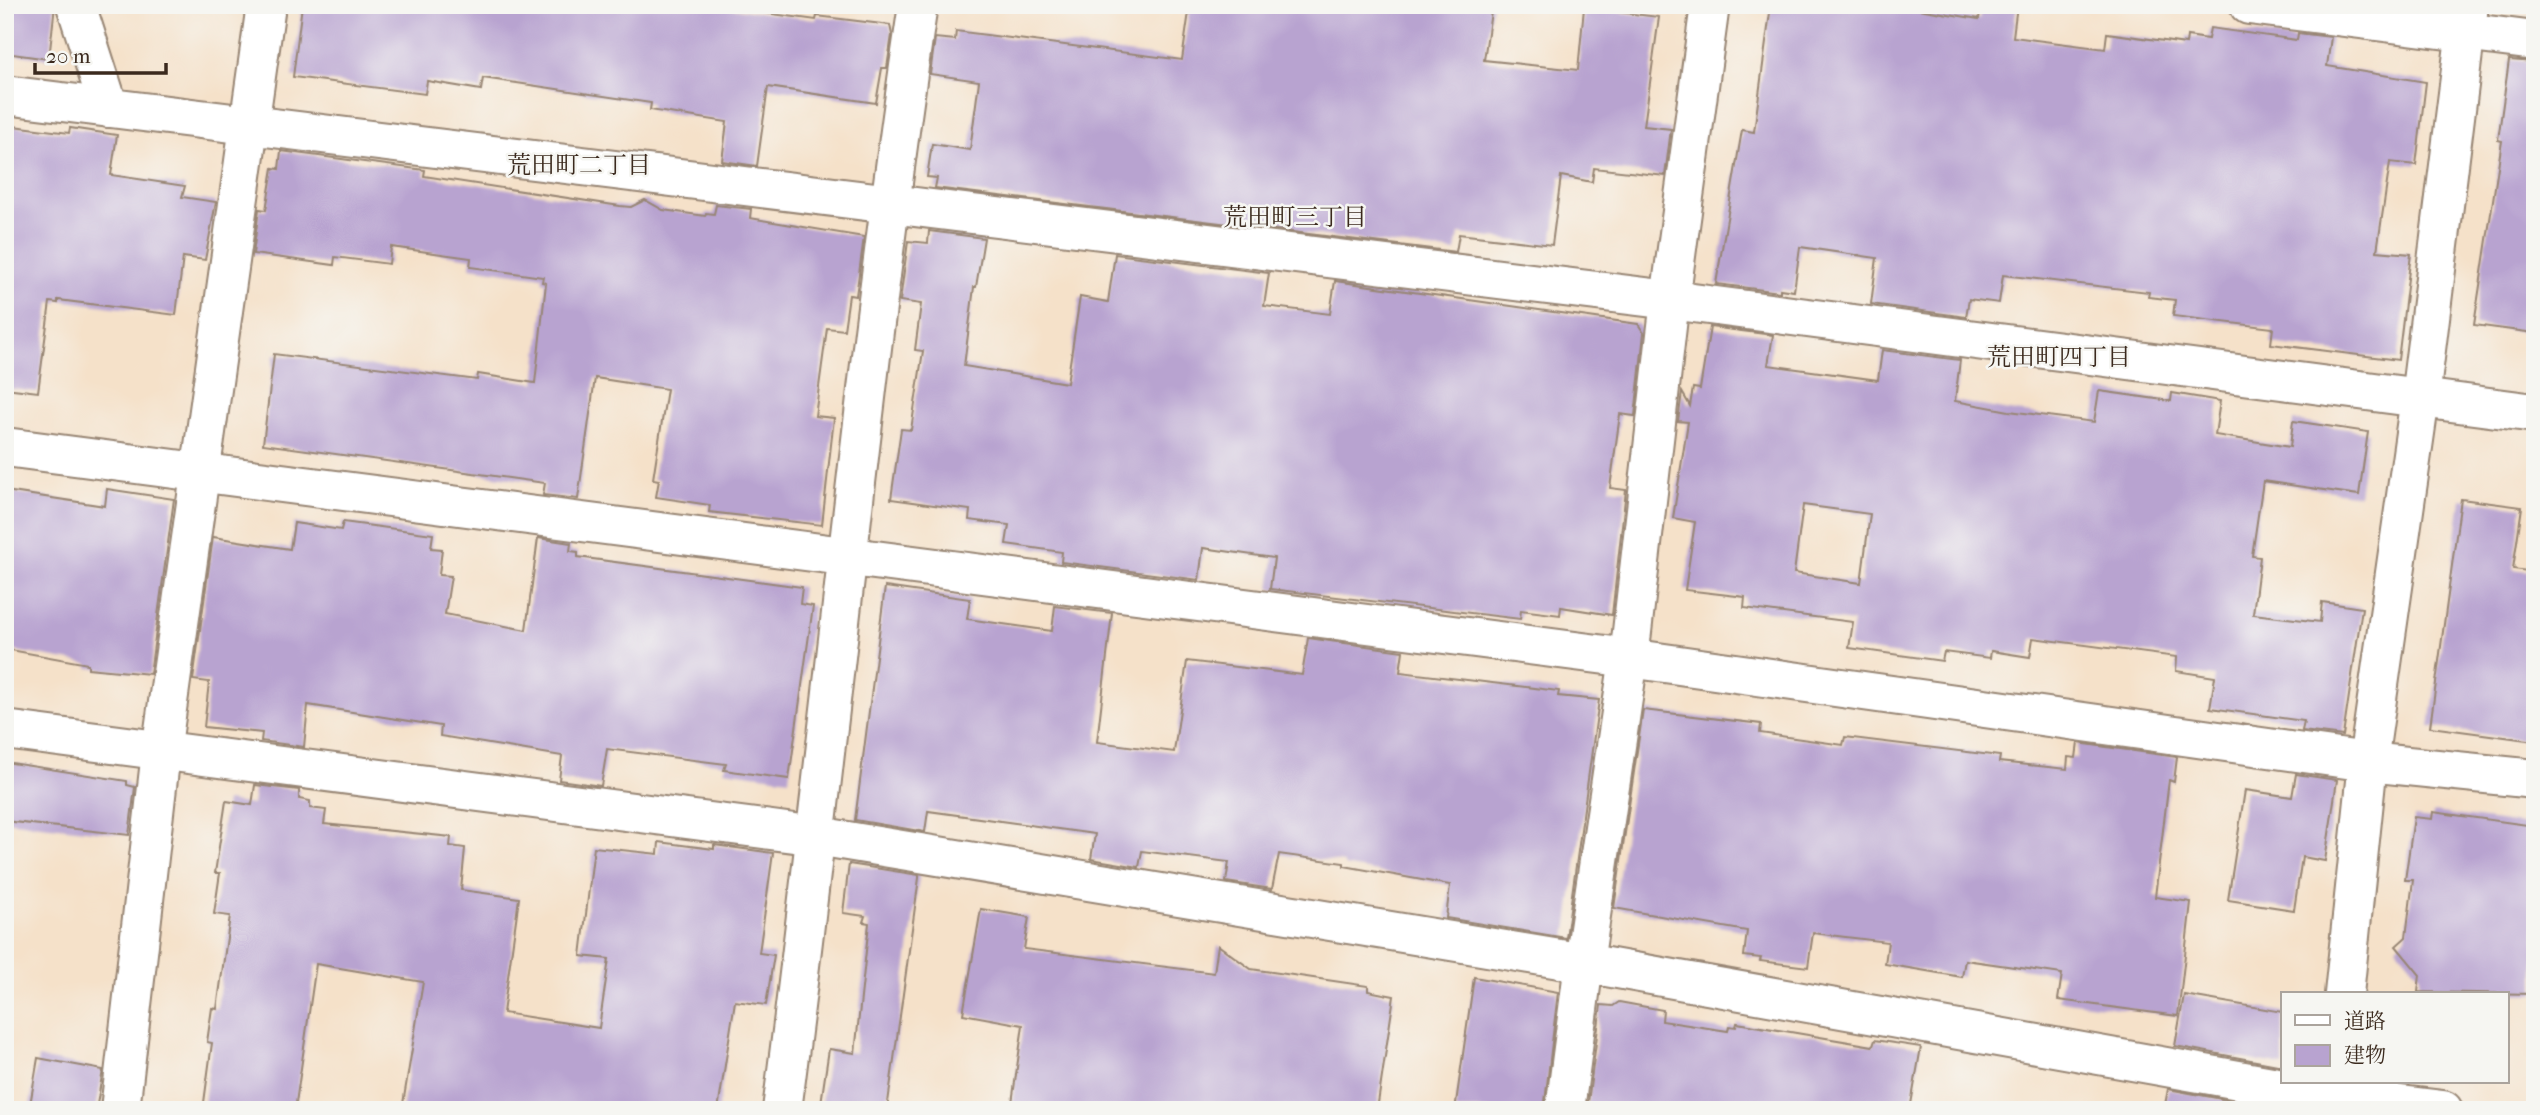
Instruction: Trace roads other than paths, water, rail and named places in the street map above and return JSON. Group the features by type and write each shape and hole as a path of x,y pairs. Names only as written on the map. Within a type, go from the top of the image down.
{"street":[{"path":"76,5 109,108"},
{"path":"120,1110 161,752 266,5"},
{"path":"782,1110 817,836 889,202 918,5"},
{"path":"1565,1110 1629,658 1670,300 1710,5"},
{"path":"2249,5 2467,19 2535,41"},
{"path":"2344,992 2368,762 2420,398 2467,19"},
{"path":"5,95 889,202 2535,412"},
{"path":"5,447 1629,658 2368,762 2535,779"},
{"path":"5,730 817,836 1584,963 2334,1096 2443,1110"}],"district":[{"name":"荒田町二丁目","path":"579,165"},
{"name":"荒田町三丁目","path":"1295,217"},
{"name":"荒田町四丁目","path":"2059,357"}]}
